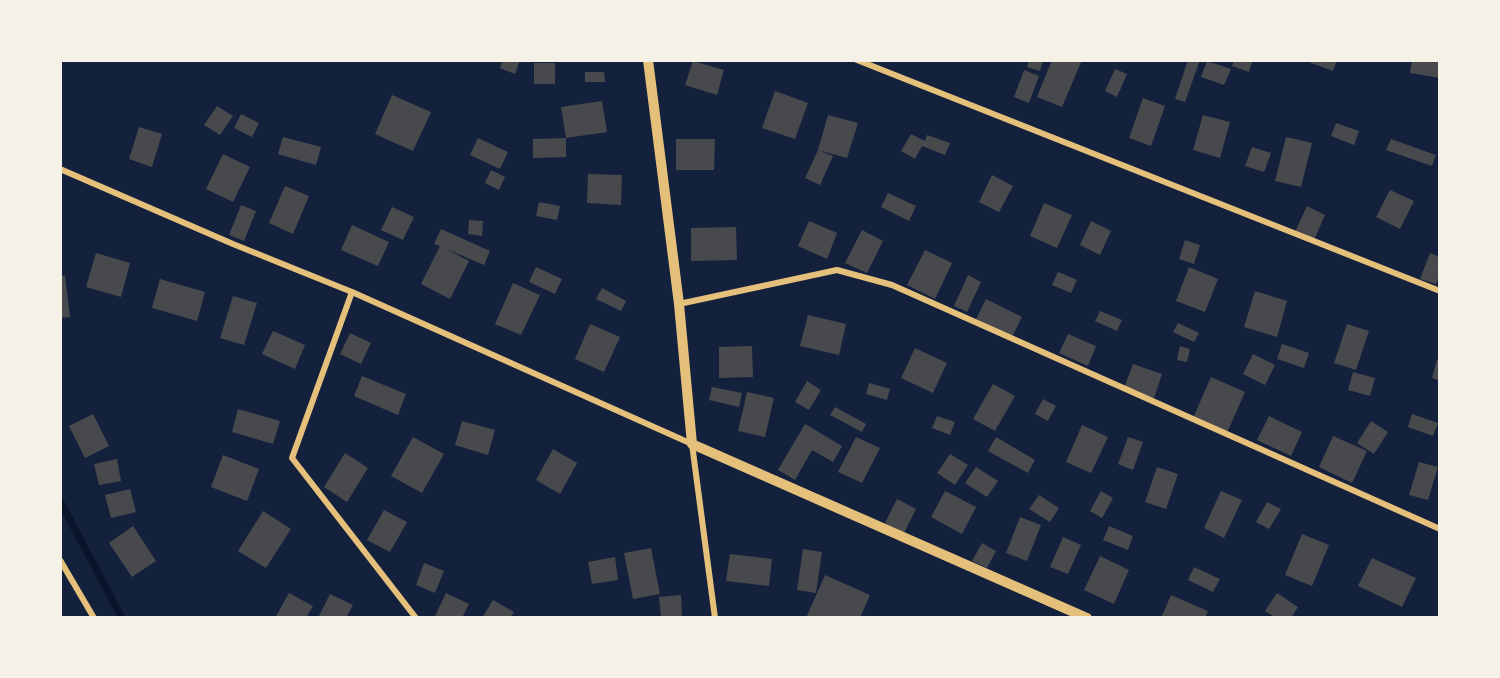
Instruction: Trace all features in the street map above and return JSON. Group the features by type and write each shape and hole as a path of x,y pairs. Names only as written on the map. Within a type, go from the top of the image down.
{"street":[{"path":"648,60 679,304 692,444 715,618"},
{"path":"856,60 871,63 1440,291"},
{"path":"60,169 233,244 352,292 1087,618"},
{"path":"679,304 837,270 892,285 1440,529"},
{"path":"352,292 292,458 416,618"},
{"path":"60,560 94,618"}],"building":[{"path":"503,60 520,60 515,74 500,68"},
{"path":"1029,60 1043,60 1040,71 1027,67"},
{"path":"1052,60 1082,60 1062,107 1037,97"},
{"path":"1188,60 1200,60 1185,102 1175,99"},
{"path":"1234,60 1253,60 1249,72 1232,66"},
{"path":"1303,60 1337,60 1333,71"},
{"path":"1412,60 1440,60 1440,78 1410,73"},
{"path":"693,61 724,70 717,95 685,85"},
{"path":"1207,61 1231,69 1224,85 1201,77"},
{"path":"534,63 555,63 555,84 534,84"},
{"path":"1115,69 1127,74 1117,97 1105,91"},
{"path":"1024,70 1039,76 1029,103 1014,97"},
{"path":"585,72 604,72 605,82 585,82"},
{"path":"775,91 808,103 795,139 762,128"},
{"path":"392,95 431,112 413,151 375,134"},
{"path":"1143,98 1165,106 1151,146 1129,138"},
{"path":"602,101 607,132 566,138 561,107"},
{"path":"217,106 233,116 220,135 204,125"},
{"path":"241,114 259,123 252,137 234,128"},
{"path":"828,115 858,123 847,158 818,150"},
{"path":"1203,115 1230,122 1220,158 1193,150"},
{"path":"1336,123 1359,131 1354,145 1331,136"},
{"path":"139,127 162,134 152,167 129,159"},
{"path":"911,134 925,141 927,135 950,143 945,155 922,146 915,159 901,151"},
{"path":"283,137 321,147 316,165 278,154"},
{"path":"1286,137 1312,143 1301,187 1275,181"},
{"path":"478,138 508,152 500,169 470,155"},
{"path":"566,138 566,157 533,158 533,139"},
{"path":"676,139 715,139 714,170 676,170"},
{"path":"1391,139 1436,155 1432,166 1386,150"},
{"path":"1252,147 1271,153 1264,172 1245,166"},
{"path":"818,150 833,156 820,185 805,178"},
{"path":"223,154 250,167 233,202 206,189"},
{"path":"491,170 505,177 499,190 485,183"},
{"path":"588,174 622,175 621,205 587,203"},
{"path":"992,175 1013,186 999,212 979,202"},
{"path":"285,186 309,196 293,234 269,223"},
{"path":"1390,190 1414,201 1400,229 1376,217"},
{"path":"888,193 916,206 909,221 881,207"},
{"path":"539,202 560,206 557,220 536,216"},
{"path":"1044,203 1072,215 1057,248 1030,236"},
{"path":"241,205 256,211 244,241 229,235"},
{"path":"1307,206 1325,215 1314,240 1295,232"},
{"path":"392,207 414,217 403,240 381,230"},
{"path":"469,220 483,221 482,236 468,234"},
{"path":"809,221 837,233 827,259 798,246"},
{"path":"1091,221 1111,231 1100,255 1080,245"},
{"path":"352,225 389,242 378,266 341,250"},
{"path":"736,227 737,260 691,261 691,228"},
{"path":"441,229 490,251 484,265 446,249 469,261 450,299 421,284 440,246 434,244"},
{"path":"862,230 883,241 867,273 845,263"},
{"path":"1185,240 1200,245 1194,264 1179,259"},
{"path":"925,250 952,263 935,299 907,285"},
{"path":"96,253 130,263 121,297 86,287"},
{"path":"1430,253 1440,257 1440,273 1436,284 1420,279"},
{"path":"536,267 562,279 555,294 529,282"},
{"path":"1189,267 1218,279 1205,312 1176,301"},
{"path":"1058,272 1077,280 1071,293 1052,285"},
{"path":"65,275 70,317 60,318 60,276"},
{"path":"968,275 981,282 967,312 954,306"},
{"path":"160,279 205,292 197,321 152,308"},
{"path":"513,283 540,295 521,335 495,324"},
{"path":"602,288 626,301 621,311 596,299"},
{"path":"1255,291 1287,301 1277,337 1244,327"},
{"path":"233,296 257,303 244,345 220,338"},
{"path":"986,299 1022,317 1012,337 976,319"},
{"path":"1100,311 1122,320 1117,331 1095,321"},
{"path":"808,315 846,324 839,355 800,346"},
{"path":"1178,323 1199,333 1194,342 1173,332"},
{"path":"590,324 620,337 604,372 575,359"},
{"path":"1347,324 1369,331 1356,370 1334,363"},
{"path":"273,331 305,345 295,369 262,354"},
{"path":"350,333 371,343 361,364 340,354"},
{"path":"1068,334 1096,346 1088,366 1059,353"},
{"path":"1282,344 1309,353 1304,368 1277,359"},
{"path":"752,346 753,377 719,378 719,347"},
{"path":"1180,346 1190,349 1187,362 1177,360"},
{"path":"915,348 947,363 933,393 901,378"},
{"path":"1253,354 1275,365 1265,385 1243,374"},
{"path":"1437,359 1440,360 1440,381 1432,378"},
{"path":"1133,364 1162,374 1154,398 1124,388"},
{"path":"1353,372 1375,378 1370,396 1348,390"},
{"path":"362,376 406,394 398,415 354,396"},
{"path":"1211,377 1245,392 1227,433 1193,418"},
{"path":"807,381 821,390 809,410 795,402"},
{"path":"869,383 890,389 887,400 866,394"},
{"path":"993,384 1015,396 995,431 973,419"},
{"path":"712,387 742,393 739,407 709,400"},
{"path":"747,392 774,398 765,437 738,431"},
{"path":"1043,399 1056,406 1048,421 1035,414"},
{"path":"835,407 866,424 862,432 830,415"},
{"path":"238,409 280,421 273,444 232,432"},
{"path":"93,414 109,446 85,458 69,426"},
{"path":"1412,414 1438,423 1433,436 1408,427"},
{"path":"937,416 955,422 950,435 932,428"},
{"path":"1269,416 1302,432 1291,456 1257,440"},
{"path":"462,421 495,430 488,455 455,445"},
{"path":"1371,421 1388,432 1374,454 1357,443"},
{"path":"805,424 842,446 833,462 812,450 795,480 778,470"},
{"path":"1082,425 1108,437 1091,473 1066,462"},
{"path":"1333,436 1367,451 1352,483 1319,467"},
{"path":"413,437 444,454 422,493 391,476"},
{"path":"856,437 880,448 862,483 838,472"},
{"path":"996,437 1035,460 1028,473 988,451"},
{"path":"1128,437 1143,442 1133,470 1118,464"},
{"path":"553,449 577,463 560,494 536,480"},
{"path":"345,453 368,468 347,502 324,487"},
{"path":"950,454 968,465 955,485 937,473"},
{"path":"223,455 259,469 247,501 211,487"},
{"path":"117,459 121,481 99,485 94,464"},
{"path":"1419,462 1438,467 1428,500 1409,495"},
{"path":"976,467 998,481 987,497 965,483"},
{"path":"1157,467 1178,474 1166,509 1145,502"},
{"path":"130,489 136,512 111,518 105,495"},
{"path":"945,491 976,507 962,534 931,517"},
{"path":"1101,491 1113,498 1102,518 1090,511"},
{"path":"1221,491 1242,500 1224,538 1204,528"},
{"path":"1039,495 1059,508 1050,522 1029,509"},
{"path":"897,499 916,509 904,533 885,523"},
{"path":"1267,502 1281,509 1269,529 1256,522"},
{"path":"384,510 407,522 390,552 367,540"},
{"path":"263,511 291,529 266,568 238,551"},
{"path":"1020,517 1041,525 1027,561 1006,553"},
{"path":"133,526 156,561 132,577 109,543"},
{"path":"1109,526 1133,536 1128,550 1103,540"},
{"path":"1302,534 1329,545 1312,586 1285,575"},
{"path":"1063,537 1081,545 1068,574 1050,567"},
{"path":"982,543 996,551 987,568 972,561"},
{"path":"651,548 660,594 633,599 624,553"},
{"path":"803,549 822,552 816,593 797,590"},
{"path":"730,554 772,559 769,586 726,581"},
{"path":"1100,556 1129,570 1114,604 1084,590"},
{"path":"615,557 618,580 592,584 588,562"},
{"path":"1372,558 1416,578 1402,607 1358,586"},
{"path":"424,563 444,571 435,593 416,585"},
{"path":"1194,567 1220,579 1213,592 1188,580"},
{"path":"825,575 870,595 860,618 806,618"},
{"path":"289,593 313,606 306,618 275,618"},
{"path":"446,593 469,604 462,618 434,618"},
{"path":"1277,593 1298,607 1291,618 1276,618 1265,611"},
{"path":"330,594 353,605 346,618 318,618"},
{"path":"681,595 682,616 661,618 659,597"},
{"path":"1171,595 1208,611 1205,618 1161,618"},
{"path":"493,600 514,612 510,618 482,618"}],"waterway":[{"path":"60,501 122,618"}]}
